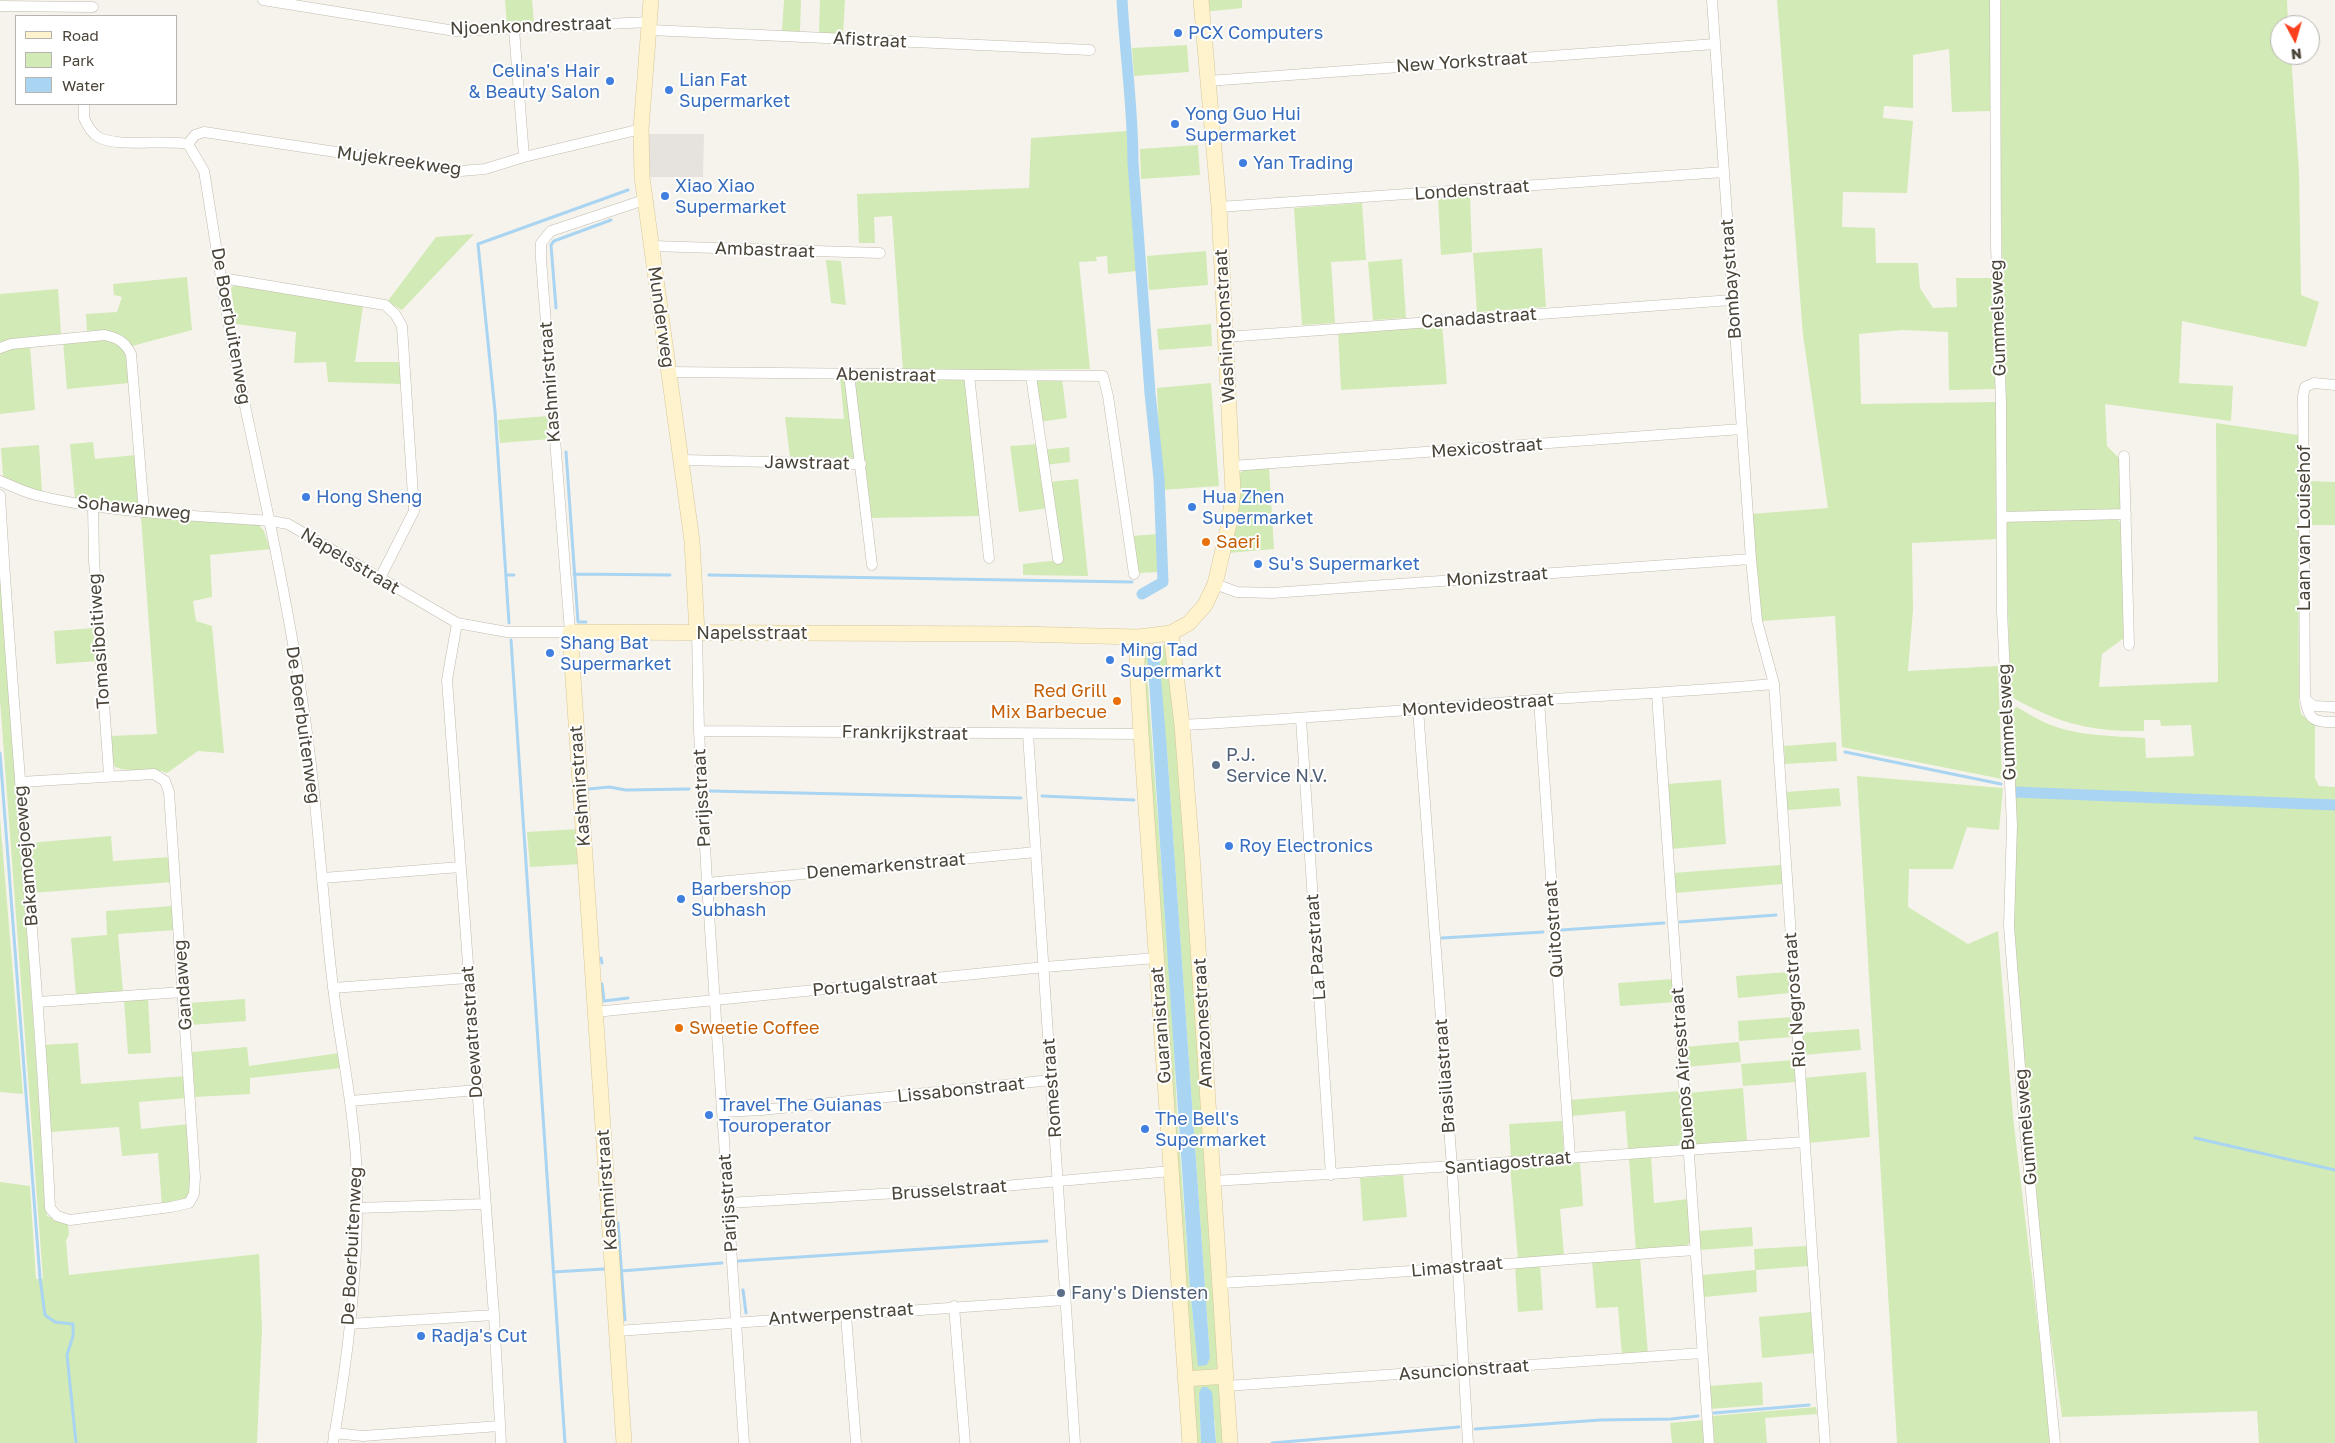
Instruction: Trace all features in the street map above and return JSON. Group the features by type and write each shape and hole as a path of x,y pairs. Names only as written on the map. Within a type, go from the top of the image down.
{"street":[{"name":"Njoenkondrestraat","path":"263,0 455,31 582,24 650,26"},
{"name":"Munderweg","path":"651,0 641,129 644,200 692,541 697,632"},
{"name":"Washingtonstraat","path":"1172,633 1189,623 1205,605 1215,584 1229,524 1233,493 1219,207 1201,0"},
{"name":"Bombaystraat","path":"1712,0 1751,559"},
{"name":"Gummelsweg","path":"1995,0 1996,244 2002,516 2002,611 2012,816 2010,926 2024,1118 2056,1443"},
{"path":"0,6 93,8"},
{"name":"Afistraat","path":"650,26 1090,50"},
{"path":"514,29 524,157"},
{"name":"New Yorkstraat","path":"1208,81 1715,44"},
{"path":"84,105 84,118 98,137 116,141 172,141 188,144"},
{"name":"Mujekreekweg","path":"188,144 195,135 204,132 461,171 485,169 524,157 641,129"},
{"name":"De Boerbuitenweg","path":"188,144 204,171 237,366 271,520 302,694 323,878 333,988 350,1101 356,1158 357,1208 342,1396 334,1438"},
{"name":"Londenstraat","path":"1219,207 1724,172"},
{"name":"Kashmirstraat","path":"624,1443 570,632 541,243 551,230 644,200"},
{"name":"Ambastraat","path":"651,246 880,253"},
{"path":"222,278 384,305 395,314 402,326 414,511 380,578"},
{"name":"Canadastraat","path":"1226,337 1732,300"},
{"path":"0,348 11,344 105,335 118,338 127,347 131,354 144,512"},
{"name":"Abenistraat","path":"668,372 1103,376 1108,396 1134,574"},
{"path":"849,374 861,464"},
{"path":"969,375 988,558"},
{"path":"1031,376 1058,559"},
{"name":"Laan van Louisehof","path":"2335,385 2314,383 2305,387 2303,396 2304,700 2308,713 2313,720 2335,722"},
{"name":"Mexicostraat","path":"1232,466 1742,429"},
{"path":"2124,456 2128,645"},
{"name":"Jawstraat","path":"682,460 861,464 872,565"},
{"name":"Sohawanweg","path":"0,481 34,495 93,506 144,512 271,520"},
{"name":"Bakamoejoeweg","path":"0,494 20,782 38,1002 50,1208 57,1216"},
{"name":"Tomasiboitiweg","path":"93,506 94,560 109,775"},
{"path":"2002,516 2126,514"},
{"name":"Napelsstraat","path":"271,520 288,524 457,622 507,632 1019,634 1138,637 1172,633"},
{"name":"Monizstraat","path":"1215,584 1237,592 1272,592 1751,559"},
{"name":"Rio Negrostraat","path":"1751,559 1757,621 1774,684 1825,1443"},
{"name":"Doewatrastraat","path":"457,622 447,680 494,1314 501,1443"},
{"name":"Parijsstraat","path":"697,632 699,731 707,883 744,1443"},
{"name":"Amazonestraat","path":"1172,633 1182,725 1198,940 1218,1283 1230,1443"},
{"name":"Guaranistraat","path":"1138,637 1137,664 1141,734 1190,1443"},
{"name":"Montevideostraat","path":"1182,725 1301,719 1774,684"},
{"name":"Buenos Airesstraat","path":"1657,694 1709,1443"},
{"name":"Quitostraat","path":"1539,700 1570,1157"},
{"path":"2304,700 2314,706 2335,707"},
{"name":"Brasiliastraat","path":"1418,710 1452,1168 1468,1443"},
{"name":"La Pazstraat","path":"1301,719 1331,1175"},
{"name":"Frankrijkstraat","path":"699,731 1141,734"},
{"name":"Romestraat","path":"1028,734 1045,967 1075,1443"},
{"name":"Gandaweg","path":"20,782 109,775 154,774 165,781 169,792 195,1177 194,1194 189,1203 172,1207 70,1220 57,1216"},
{"name":"Denemarkenstraat","path":"707,883 1036,852"},
{"path":"323,878 460,867"},
{"name":"Portugalstraat","path":"595,1012 1045,967 1156,958"},
{"path":"333,988 468,978"},
{"path":"38,1002 183,992"},
{"name":"Lissabonstraat","path":"722,1112 772,1109 1051,1080"},
{"path":"350,1101 477,1090"},
{"name":"Santiagostraat","path":"1212,1181 1452,1168 1570,1157 1804,1142"},
{"name":"Brusselstraat","path":"728,1203 836,1198 1171,1171"},
{"path":"357,1208 485,1204"},
{"name":"Limastraat","path":"1218,1283 1345,1276 1458,1266 1695,1250"},
{"name":"Antwerpenstraat","path":"617,1331 954,1306 1065,1300"},
{"path":"954,1306 965,1443"},
{"path":"349,1324 494,1314"},
{"path":"846,1315 856,1443"},
{"name":"Asuncionstraat","path":"1226,1381 1464,1370 1702,1353"},
{"path":"1185,1379 1226,1381"},
{"path":"334,1438 499,1426"}],"shaded area":[{"path":"647,134 704,134 703,177 646,177"}],"green space":[{"path":"505,0 532,0 534,23 507,25"},
{"path":"784,0 801,0 800,32 782,31"},
{"path":"820,0 845,0 843,34 819,33"},
{"path":"1202,0 1242,0 1242,8 1203,12"},
{"path":"1777,0 1992,0 1990,111 1952,112 1949,49 1913,55 1913,108 1884,106 1883,118 1913,121 1907,193 1843,192 1842,227 1875,228 1876,263 1918,263 1920,288 1933,308 1957,307 1956,278 1992,278 1996,389 1949,390 1948,332 1903,330 1859,334 1861,404 1997,402 1998,539 1912,543 1913,610 1908,671 1998,666 2002,779 1842,747 1835,616 1761,621 1751,514 1828,508 1803,335"},
{"path":"2001,0 2287,0 2288,15 2270,15 2270,65 2292,65 2299,172 2301,295 2319,302 2306,347 2182,321 2179,383 2233,386 2231,421 2105,404 2107,446 2119,458 2121,509 2007,512 2001,192"},
{"path":"1187,45 1189,72 1134,76 1132,48"},
{"path":"1127,131 1137,271 1108,274 1107,256 1096,257 1097,261 1079,262 1090,369 903,371 892,216 874,217 875,243 859,243 857,194 1029,188 1031,138"},
{"path":"1198,145 1200,175 1141,179 1140,149"},
{"path":"1470,195 1472,252 1441,255 1438,198"},
{"path":"1362,203 1366,260 1331,262 1335,323 1302,325 1294,208"},
{"path":"474,234 402,310 387,302 436,237"},
{"path":"1542,248 1546,307 1477,312 1473,253"},
{"path":"1206,251 1208,285 1149,290 1147,256"},
{"path":"1402,259 1406,318 1373,320 1368,262"},
{"path":"826,260 841,261 846,305 831,303"},
{"path":"187,277 192,330 132,346 123,337 112,332 87,331 86,314 117,312 122,297 114,295 113,284"},
{"path":"236,284 363,306 355,362 401,362 403,384 328,382 326,362 294,363 296,332 236,324 231,288"},
{"path":"58,289 61,334 0,345 0,294"},
{"path":"1211,324 1212,346 1159,350 1157,329"},
{"path":"1442,324 1447,384 1341,390 1338,331"},
{"path":"99,338 117,344 122,348 127,358 129,383 67,389 63,341"},
{"path":"30,346 35,410 0,414 0,352 4,349"},
{"path":"840,377 961,378 965,381 980,516 870,518 862,458 790,457 785,417 844,419"},
{"path":"1033,379 1062,379 1067,418 1039,422"},
{"path":"1211,383 1219,486 1161,490 1157,388"},
{"path":"548,416 550,439 500,443 498,420"},
{"path":"2216,423 2298,435 2299,702 2301,714 2315,725 2315,778 2319,786 2335,787 2335,1443 2259,1443 2257,1411 2062,1417 2020,1115 2005,924 2007,826 2012,784 2013,709 2017,707 2048,724 2071,731 2095,735 2145,738 2146,758 2194,756 2191,725 2161,726 2160,720 2144,720 2144,731 2107,730 2074,724 2059,719 2010,696 2006,523 2011,519 2115,516 2122,525 2124,638 2102,654 2099,687 2218,682"},
{"path":"93,442 95,459 136,455 138,504 129,507 75,499 70,444"},
{"path":"1040,444 1049,508 1019,512 1010,446"},
{"path":"39,445 42,492 5,479 3,476 1,448"},
{"path":"1069,447 1070,462 1045,465 1043,450"},
{"path":"1269,467 1274,549 1228,553 1237,476 1247,469"},
{"path":"1078,479 1088,576 1023,575 1023,564 1060,560 1049,482"},
{"path":"2309,481 2335,482 2335,525 2309,525"},
{"path":"141,517 257,523 264,531 270,549 210,555 212,597 193,601 196,621 212,626 224,753 198,751 167,773 154,770 121,769 115,767 112,760 111,736 157,734"},
{"path":"1157,534 1158,572 1138,573 1132,536"},
{"path":"0,547 47,1216 68,1224 69,1235 66,1240 69,1275 259,1254 262,1329 257,1443 0,1443 0,1182 30,1186 36,1279 43,1279 0,700"},
{"path":"95,628 97,661 56,664 54,631"},
{"path":"1153,644 1165,645 1169,648 1174,673 1220,1368 1217,1371 1199,1373 1190,1370 1142,654 1145,648","holes":["1146,660 1167,750 1210,1358 1207,1365 1195,1337 1190,1288 1177,1112 1172,1007"]},
{"path":"1836,742 1837,761 1785,764 1784,746"},
{"path":"1857,776 2003,788 1999,830 1967,827 1953,869 1909,869 1908,907 1968,944 1998,931 2013,1117 2052,1443 1897,1443"},
{"path":"1721,780 1726,844 1671,849 1666,784"},
{"path":"1839,788 1841,806 1787,810 1786,792"},
{"path":"0,818 23,1094 0,1092"},
{"path":"578,829 581,864 530,867 527,832"},
{"path":"111,836 113,861 170,857 172,882 32,893 28,843"},
{"path":"1781,865 1783,884 1675,893 1673,873"},
{"path":"173,906 175,930 118,934 123,992 76,995 71,938 107,935 106,911"},
{"path":"1788,972 1790,993 1738,998 1736,976"},
{"path":"1674,979 1676,1002 1620,1006 1618,983"},
{"path":"148,998 151,1053 128,1054 124,1000"},
{"path":"245,999 246,1021 190,1025 189,1003"},
{"path":"1792,1017 1793,1037 1739,1041 1738,1021"},
{"path":"1859,1029 1861,1050 1803,1055 1801,1033"},
{"path":"1739,1042 1741,1062 1686,1067 1685,1047"},
{"path":"78,1043 81,1084 186,1076 187,1098 139,1102 141,1129 189,1124 193,1189 184,1201 162,1206 158,1153 122,1156 119,1127 51,1132 43,1045"},
{"path":"247,1047 249,1066 339,1053 341,1068 250,1078 250,1094 195,1097 192,1052"},
{"path":"1795,1060 1796,1082 1743,1086 1741,1064"},
{"path":"1866,1072 1870,1137 1808,1143 1803,1078"},
{"path":"1743,1088 1747,1142 1694,1146 1690,1142 1687,1093"},
{"path":"1681,1091 1685,1140 1680,1146 1628,1150 1625,1111 1571,1116 1569,1100"},
{"path":"1562,1121 1564,1155 1511,1158 1509,1124"},
{"path":"1651,1156 1654,1203 1689,1199 1692,1239 1686,1247 1636,1252 1629,1158"},
{"path":"1580,1161 1583,1206 1560,1209 1564,1255 1518,1259 1510,1166"},
{"path":"1403,1175 1407,1217 1363,1221 1360,1178"},
{"path":"1752,1227 1753,1246 1699,1250 1698,1231"},
{"path":"1807,1246 1808,1266 1756,1270 1757,1292 1704,1297 1702,1275 1755,1270 1754,1249"},
{"path":"1640,1257 1648,1354 1622,1356 1618,1307 1596,1308 1592,1261"},
{"path":"1540,1264 1543,1310 1518,1312 1515,1265"},
{"path":"1812,1312 1815,1353 1762,1358 1759,1317"},
{"path":"1217,1382 1220,1385 1225,1443 1216,1443 1215,1421 1199,1393 1201,1443 1194,1443 1191,1384"},
{"path":"1762,1382 1763,1405 1710,1409 1709,1386"},
{"path":"1816,1407 1817,1414 1765,1418 1767,1443 1713,1443 1712,1416"},
{"path":"1704,1420 1706,1443 1672,1443 1670,1423"}],"water":[{"path":"1147,652 1156,652 1159,655 1167,750 1210,1358 1207,1365 1198,1366 1190,1288"},
{"path":"1202,1387 1207,1387 1212,1392 1216,1443 1201,1443 1199,1393"}],"waterway":[{"path":"1122,0 1150,393 1159,479 1163,582 1142,594"},
{"path":"509,623 495,411 478,244 628,190"},
{"path":"556,308 551,245 554,241 611,220"},
{"path":"566,452 578,622 586,622"},
{"path":"574,574 670,575"},
{"path":"506,575 514,575"},
{"path":"709,575 1132,582"},
{"path":"511,640 565,1443"},
{"path":"1845,752 2001,784"},
{"path":"0,753 40,1278 45,1315 55,1322 73,1324 73,1336 67,1355 76,1443"},
{"path":"589,789 609,787 626,790 689,789"},
{"path":"710,791 1021,798"},
{"path":"2014,792 2335,805"},
{"path":"1042,796 1134,800"},
{"path":"1680,922 1776,915"},
{"path":"1561,930 1664,923"},
{"path":"1442,938 1543,932"},
{"path":"601,958 602,963"},
{"path":"602,984 604,1001 628,998"},
{"path":"2195,1138 2335,1170"},
{"path":"618,1223 625,1320"},
{"path":"738,1261 1047,1241"},
{"path":"621,1271 722,1263"},
{"path":"553,1272 604,1269"},
{"path":"743,1290 746,1313"},
{"path":"1714,1413 1809,1405"},
{"path":"1475,1429 1600,1420 1671,1419 1698,1416"},
{"path":"1272,1443 1459,1427"}],"place":[{"name":"PCX Computers","path":"1178,33"},
{"name":"Celina's Hair & Beauty Salon","path":"610,81"},
{"name":"Lian Fat Supermarket","path":"669,90"},
{"name":"Yong Guo Hui Supermarket","path":"1175,124"},
{"name":"Yan Trading","path":"1243,163"},
{"name":"Xiao Xiao Supermarket","path":"665,196"},
{"name":"Hong Sheng","path":"306,497"},
{"name":"Hua Zhen Supermarket","path":"1192,507"},
{"name":"Saeri","path":"1206,542"},
{"name":"Su's Supermarket","path":"1258,564"},
{"name":"Shang Bat Supermarket","path":"550,653"},
{"name":"Ming Tad Supermarkt","path":"1110,660"},
{"name":"Red Grill Mix Barbecue","path":"1117,701"},
{"name":"P.J. Service N.V.","path":"1216,765"},
{"name":"Roy Electronics","path":"1229,846"},
{"name":"Barbershop Subhash","path":"681,899"},
{"name":"Sweetie Coffee","path":"679,1028"},
{"name":"Travel The Guianas Touroperator","path":"709,1115"},
{"name":"The Bell's Supermarket","path":"1145,1129"},
{"name":"Fany's Diensten","path":"1061,1293"},
{"name":"Radja's Cut","path":"421,1336"}]}
